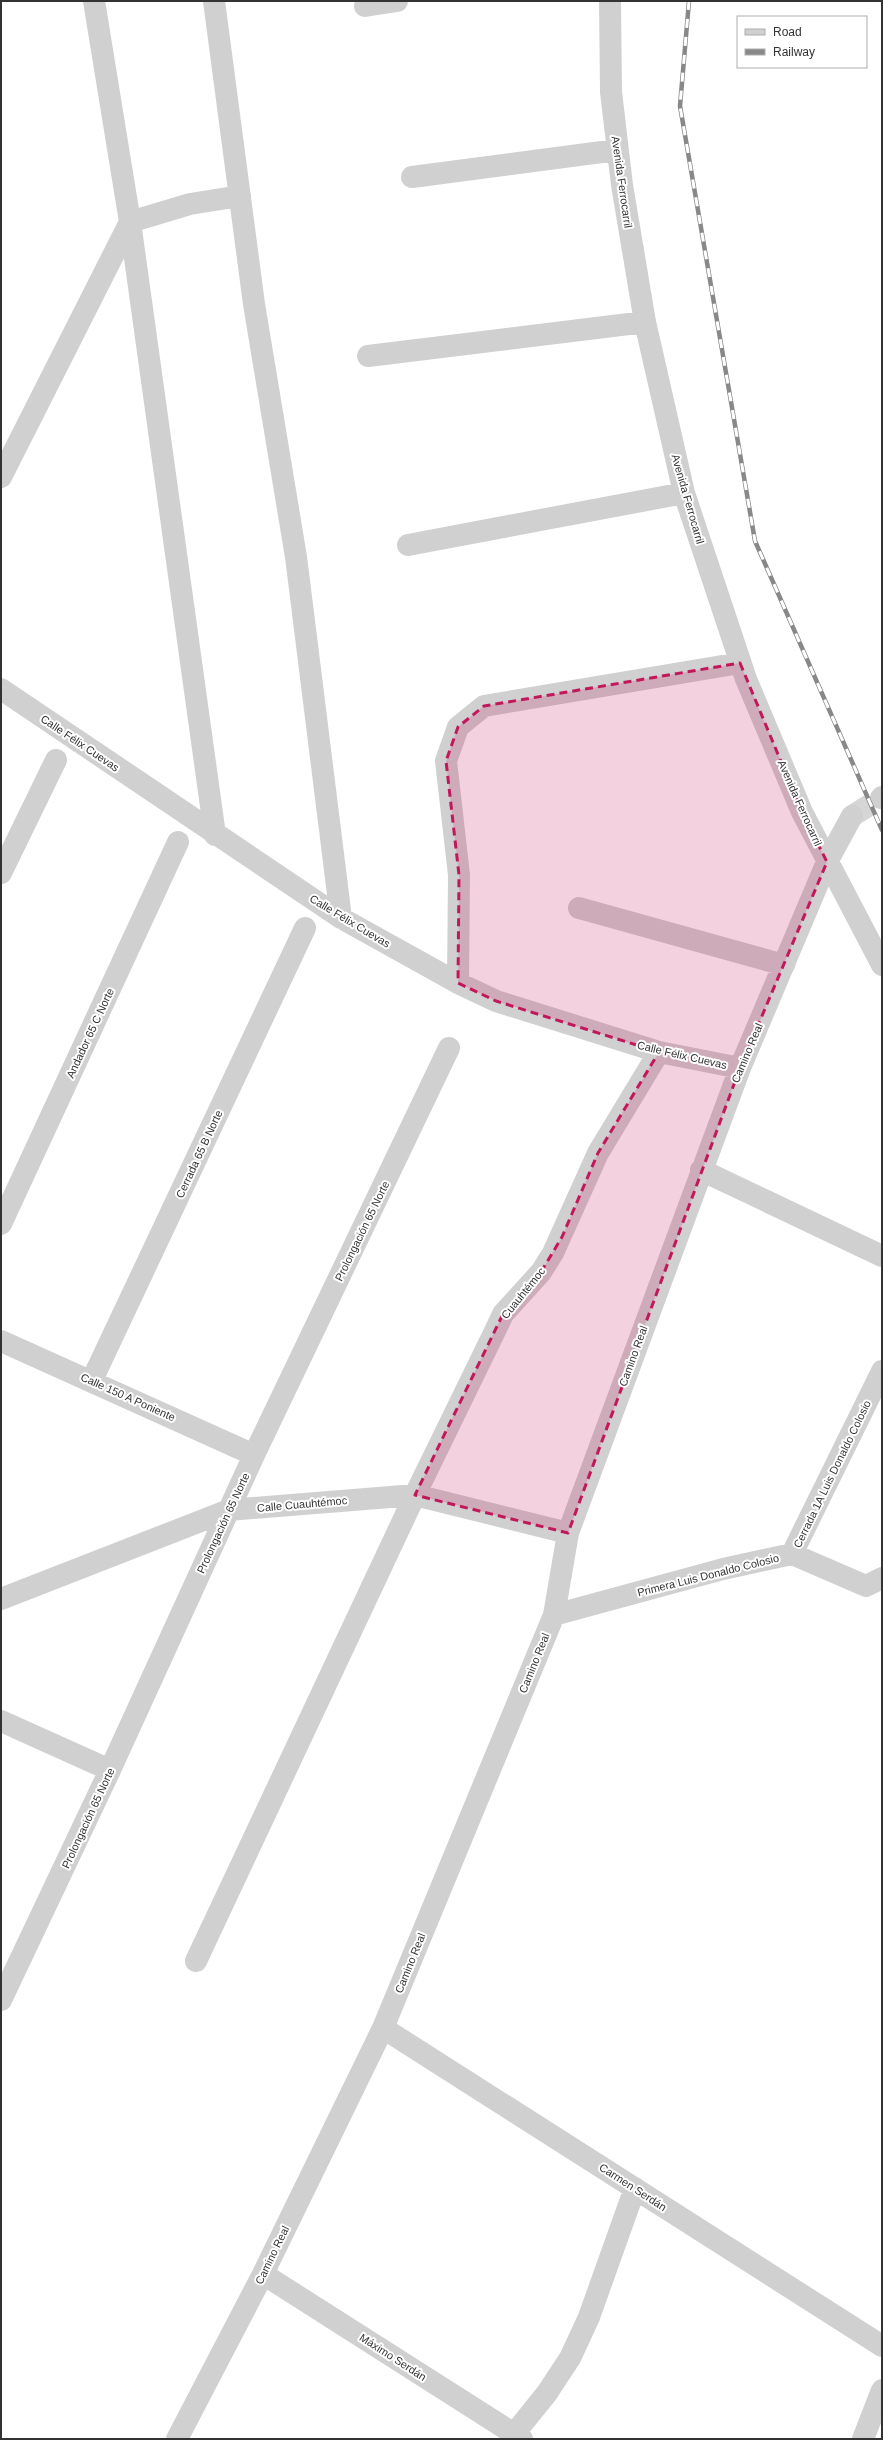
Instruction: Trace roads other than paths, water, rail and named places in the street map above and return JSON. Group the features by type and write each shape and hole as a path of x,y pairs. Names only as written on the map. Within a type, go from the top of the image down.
{"street":[{"path":"94,1 130,222 215,835"},
{"path":"214,1 254,304 296,557 341,918"},
{"path":"365,6 397,1"},
{"name":"Avenida Ferrocarril","path":"610,1 611,92 617,150 645,322 684,493 740,663 802,812 882,966"},
{"path":"412,177 617,150"},
{"path":"1,477 130,222 190,204 240,196"},
{"path":"368,356 645,322"},
{"path":"408,545 684,493"},
{"path":"458,983 458,875 446,761 458,726 484,706 740,663"},
{"name":"Calle Félix Cuevas","path":"1,689 215,835 341,918 458,983 496,1001 659,1052 740,1068"},
{"path":"1,873 56,760"},
{"name":"Camino Real","path":"177,2439 263,2274 383,2028 554,1615 568,1533 740,1068 827,862 852,816"},
{"name":"Andador 65 C Norte","path":"1,1224 178,842"},
{"path":"579,908 784,965"},
{"name":"Cerrada 65 B Norte","path":"92,1380 305,928"},
{"name":"Prolongación 65 Norte","path":"1,2000 110,1770 254,1455 449,1048"},
{"name":"Cuauhtémoc","path":"196,1961 415,1495 503,1314 541,1272 553,1253 598,1153 659,1052"},
{"path":"702,1170 882,1256"},
{"name":"Calle 150 A Poniente","path":"1,1341 92,1380 254,1455"},
{"name":"Cerrada 1A Luis Donaldo Colosio","path":"792,1554 882,1371"},
{"name":"Calle Cuauhtémoc","path":"1,1599 229,1510 415,1495 568,1533"},
{"name":"Primera Luis Donaldo Colosio","path":"554,1615 723,1569 792,1554 866,1586 882,1578"},
{"path":"1,1721 110,1770"},
{"name":"Carmen Serdán","path":"383,2028 882,2346"},
{"path":"518,2437 570,2358 589,2317 635,2188"},
{"name":"Máximo Serdán","path":"263,2274 518,2437"},
{"path":"863,2439 882,2390"}],"tunnel":[{"path":"852,816 881,798"}],"railway":[{"path":"689,1 680,106 755,541 882,830"}]}
